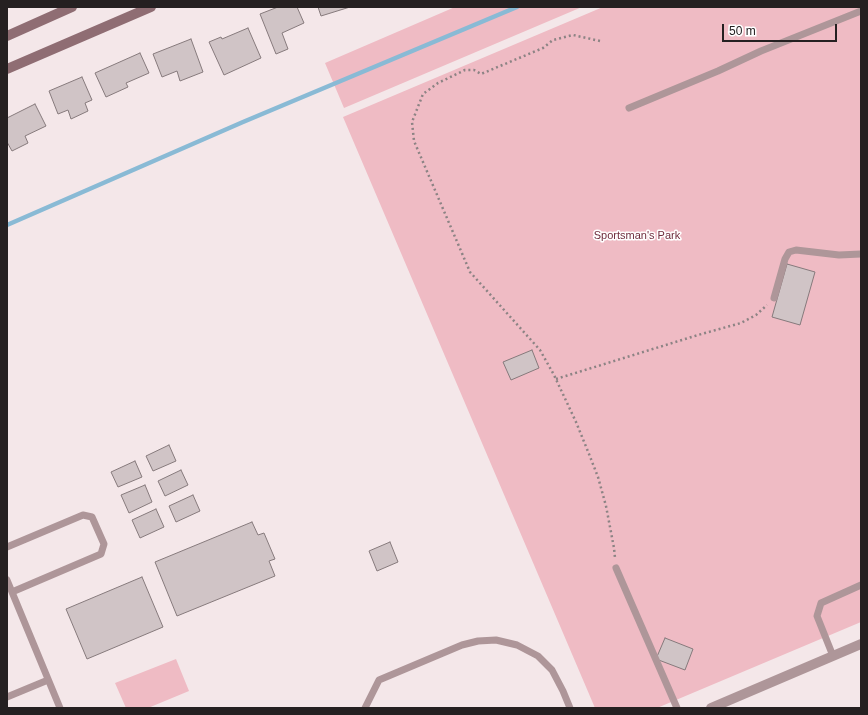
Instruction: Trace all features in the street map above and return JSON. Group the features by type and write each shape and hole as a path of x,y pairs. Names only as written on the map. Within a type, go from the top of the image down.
{"main road":[{"path":"7,36 72,7"},
{"path":"7,69 152,7"}],"street":[{"path":"711,708 861,644"}],"lane":[{"path":"629,108 718,71 761,51 861,11"},
{"path":"774,298 785,260 789,252 796,250 839,255 861,254"},
{"path":"7,547 82,515 92,517 104,544 101,554 12,592"},
{"path":"616,568 677,708"},
{"path":"7,580 60,708"},
{"path":"833,656 817,616 821,603 861,585"},
{"path":"365,708 379,680 462,645 478,641 496,640 517,645 538,656 552,670 570,708"},
{"path":"7,697 48,680"}],"path":[{"path":"600,41 573,35 552,40 543,48 481,74 474,70 465,70 438,83 423,94 412,122 414,141 470,272 540,350 556,379 576,422 590,454 606,506 614,548 616,568"},
{"path":"556,379 741,323 756,316 774,298"}],"green space":[{"path":"455,7 582,7 344,108 325,63"},
{"name":"Sportsman's Park","path":"603,7 861,7 861,622 657,708 595,708 343,117"},
{"path":"176,659 189,691 148,708 126,708 115,683"}],"building":[{"path":"278,7 297,7 304,23 282,33 288,49 276,54 260,14"},
{"path":"318,7 350,7 321,16"},
{"path":"248,28 261,58 224,75 209,42 221,37 222,39"},
{"path":"191,39 203,72 180,81 177,71 162,77 153,54"},
{"path":"140,53 149,73 126,83 128,87 106,97 95,73"},
{"path":"82,77 92,100 85,103 88,111 71,119 68,110 58,114 49,91"},
{"path":"35,104 46,126 25,136 28,143 12,151 7,142 7,118"},
{"path":"787,264 815,272 800,325 772,317"},
{"path":"532,350 539,368 511,380 503,362"},
{"path":"169,445 176,461 153,471 146,456"},
{"path":"135,461 142,477 118,487 111,472"},
{"path":"181,470 188,485 165,496 158,481"},
{"path":"145,485 152,502 129,513 121,495"},
{"path":"193,495 200,511 176,522 169,506"},
{"path":"156,509 164,527 140,538 132,520"},
{"path":"252,522 258,535 264,533 275,559 269,561 275,576 177,616 155,562"},
{"path":"390,542 398,562 377,571 369,551"},
{"path":"142,577 163,627 87,659 66,609"},
{"path":"665,638 693,649 685,670 656,659"}],"waterway":[{"path":"7,225 243,122 517,7"}]}
